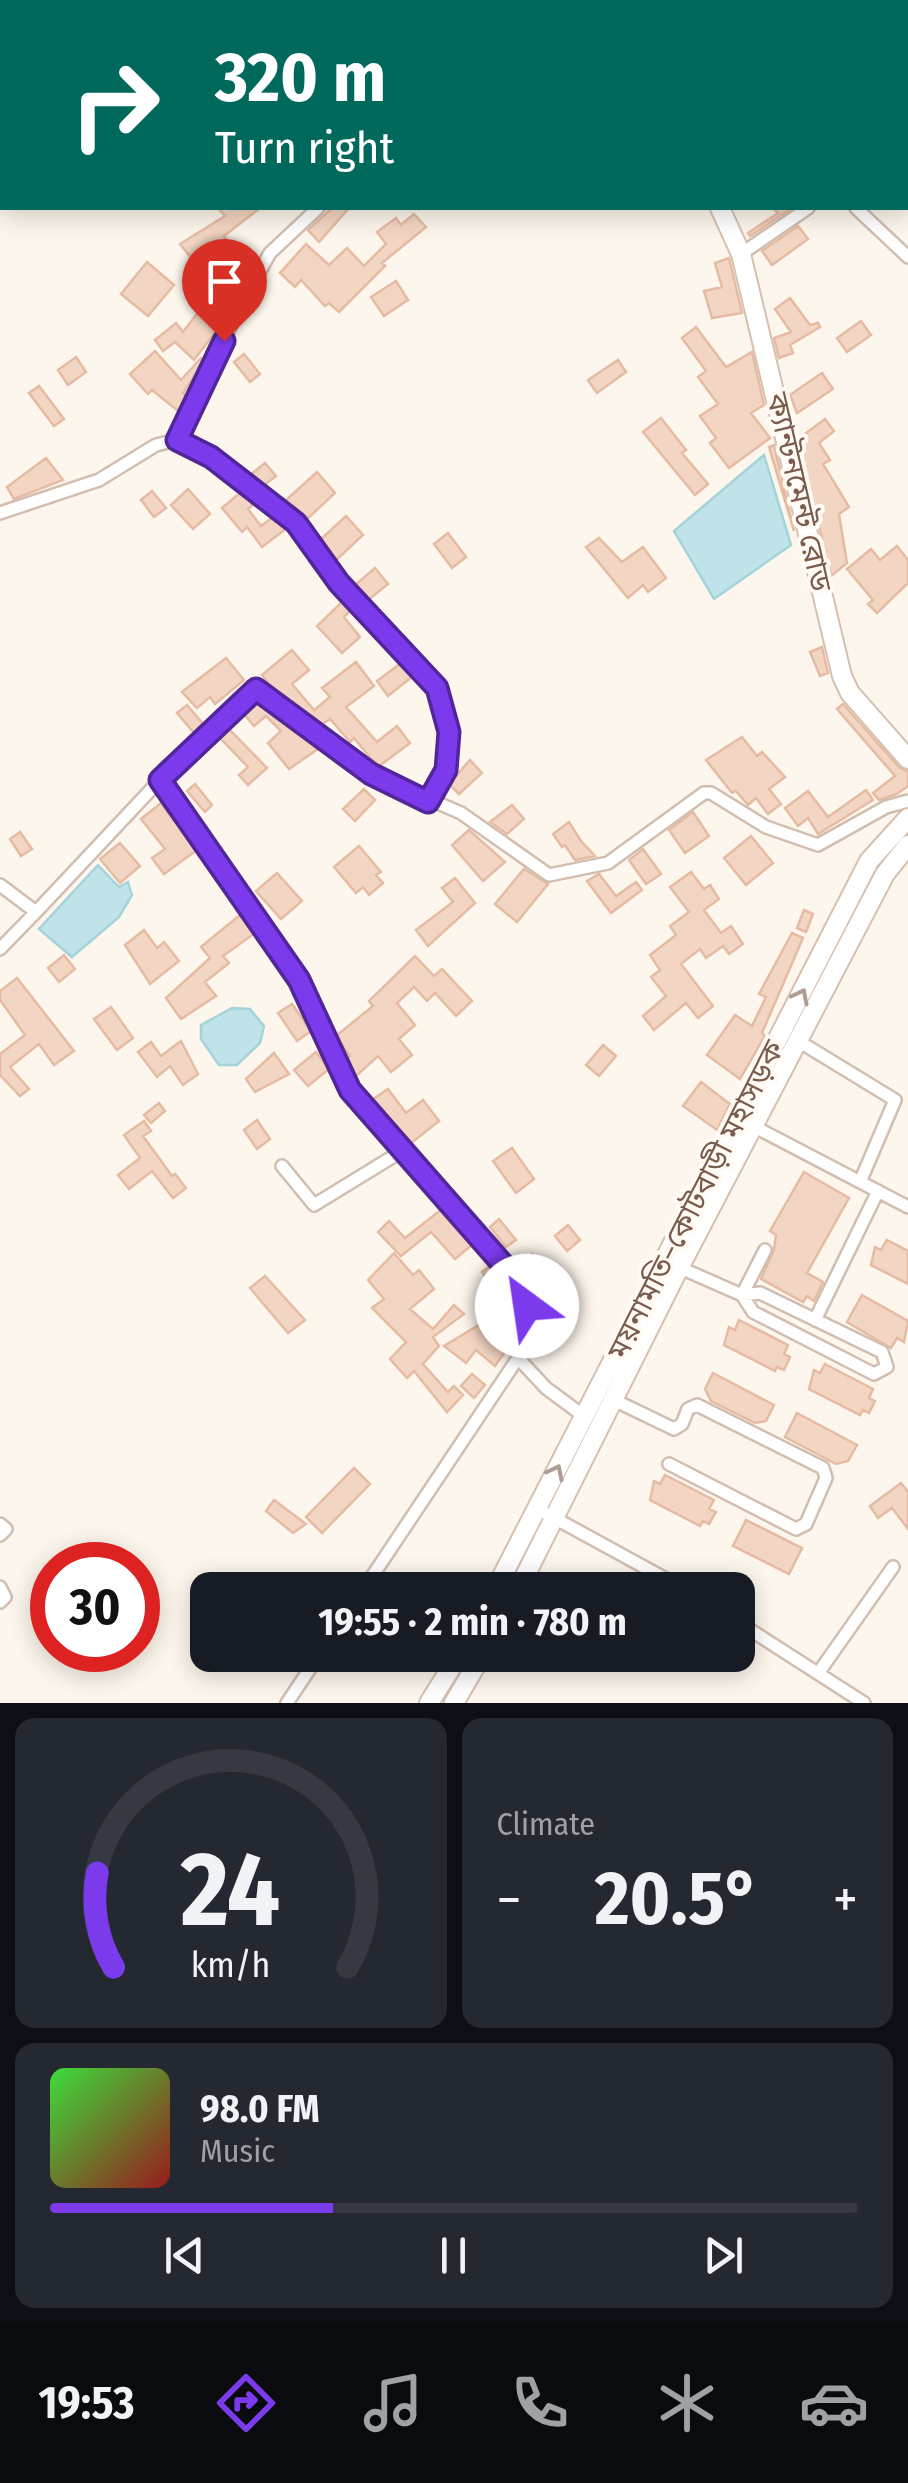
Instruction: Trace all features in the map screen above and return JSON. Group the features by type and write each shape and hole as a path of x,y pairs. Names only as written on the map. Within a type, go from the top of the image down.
{"main road":[{"name":"ক্যান্টনমেন্ট রোড","path":"721,210 741,254 842,676 850,693 908,758"},
{"name":"ময়নামতি–কোটবাড়ী মহাসড়ক","path":"528,1572 614,1400 672,1264 869,861 908,818"},
{"name":"ময়নামতি–কোটবাড়ী মহাসড়ক","path":"505,1572 584,1417 754,1127 885,874 908,845"},
{"path":"429,1703 448,1672"},
{"path":"454,1703 472,1672"}],"street":[{"path":"177,440 239,308 270,253 316,210"},
{"path":"741,254 805,210"},
{"path":"858,210 908,257"},
{"path":"0,513 98,480 156,444 177,440 211,457 296,523 339,583 437,688 449,732 446,770 428,802"},
{"path":"0,949 160,780 256,689 371,774 428,802 461,813 549,875 608,863 704,793 711,793 766,827 818,845 886,807 908,801"},
{"path":"160,780 299,980 350,1090 520,1284 527,1306 518,1358 375,1572"},
{"path":"0,885 36,912"},
{"path":"800,1042 895,1100 860,1182"},
{"path":"754,1127 908,1207"},
{"path":"282,1166 314,1205 402,1151"},
{"path":"815,1320 878,1191"},
{"path":"742,1296 765,1250"},
{"path":"672,1264 742,1296 753,1312 874,1374 887,1367 882,1352 760,1292 742,1296"},
{"path":"518,1358 546,1388 584,1417"},
{"path":"614,1400 674,1430 682,1424 688,1409 697,1405 823,1468 826,1478 806,1524 796,1529 669,1464"},
{"path":"538,1509 654,1572"},
{"path":"0,1524 6,1529 0,1534"},
{"path":"819,1672 894,1567"},
{"path":"0,1587 5,1597 0,1602"},
{"path":"755,1632 864,1703"},
{"path":"288,1703 309,1672"}],"water":[{"path":"764,455 791,545 714,599 674,531"},
{"path":"98,865 119,887 128,882 132,895 119,917 72,957 39,929"},
{"path":"232,1008 250,1009 264,1026 260,1043 237,1065 219,1065 201,1039 201,1025"}],"building":[{"path":"220,210 257,210 224,236 243,261 226,274 238,290 212,320 220,326 194,360 175,342 163,351 155,340 176,323 183,332 203,306 193,297 205,283 200,276 203,273 180,244 225,216"},
{"path":"330,210 347,210 319,242 308,230"},
{"path":"775,210 789,210 750,236 748,233 778,213"},
{"path":"414,214 426,227 382,263 385,266 339,312 329,303 325,306 301,280 295,287 280,273 306,244 329,265 347,248 364,266 386,244 377,232 396,218 401,225"},
{"path":"798,226 808,239 772,265 762,251"},
{"path":"729,258 742,313 712,318 704,291 722,287 715,263"},
{"path":"147,262 174,285 148,316 121,294"},
{"path":"396,281 408,300 384,316 371,297"},
{"path":"790,298 810,325 818,323 820,327 790,345 793,353 779,358 774,338 791,332 775,309"},
{"path":"861,321 871,335 847,352 837,338"},
{"path":"696,327 726,367 752,352 764,405 751,413 770,438 729,468 710,443 716,438 700,416 718,404 698,377 706,371 682,338"},
{"path":"155,351 181,380 201,358 204,361 183,393 187,397 178,411 152,390 148,394 130,374"},
{"path":"244,354 260,374 250,382 234,362"},
{"path":"76,357 86,372 68,385 58,370"},
{"path":"618,360 626,372 597,393 588,380"},
{"path":"822,373 833,389 797,413 790,395"},
{"path":"39,386 64,419 54,426 29,393"},
{"path":"661,418 686,450 682,453 708,484 695,495 643,432"},
{"path":"825,419 834,431 819,443 830,460 823,464 849,507 839,514 847,563 831,576 798,439"},
{"path":"774,445 794,531 769,447"},
{"path":"46,458 63,480 14,499 7,487"},
{"path":"265,463 276,476 263,486 250,475"},
{"path":"317,472 335,493 306,520 284,502"},
{"path":"188,489 210,514 193,529 171,505"},
{"path":"152,491 166,508 154,517 141,500"},
{"path":"241,492 255,503 248,509 261,526 273,517 287,528 262,547 247,527 242,532 222,508"},
{"path":"346,516 363,535 335,561 320,540"},
{"path":"448,533 466,557 452,568 434,544"},
{"path":"599,538 622,562 643,547 666,578 648,592 643,585 628,598 586,547"},
{"path":"897,546 908,560 908,583 877,613 868,604 873,600 847,569 871,549 880,560"},
{"path":"375,568 388,584 368,600 354,586"},
{"path":"343,601 351,610 344,617 360,637 342,653 317,626"},
{"path":"822,647 828,673 820,676 810,652"},
{"path":"292,650 309,670 292,684 314,710 330,697 322,688 356,662 374,686 346,707 377,742 397,726 410,743 378,767 354,738 350,742 330,719 321,725 274,690 262,675"},
{"path":"226,658 244,680 215,704 210,697 197,708 182,692"},
{"path":"401,663 413,676 388,696 377,681"},
{"path":"259,703 318,749 289,769 268,743 281,731 266,716 254,726 244,714"},
{"path":"843,704 899,767 908,772 908,786 897,794 879,800 873,793 895,776 837,709"},
{"path":"187,705 204,725 195,734 177,713"},
{"path":"229,729 267,768 248,785 239,775 248,767 220,738"},
{"path":"742,737 757,756 762,752 785,777 769,789 781,804 768,814 756,798 748,805 736,791 732,793 706,760"},
{"path":"470,760 482,773 459,794 449,784"},
{"path":"195,784 212,805 205,812 187,791"},
{"path":"364,789 375,800 355,821 343,809"},
{"path":"866,790 873,800 818,834 808,818 798,826 785,808 808,791 828,817"},
{"path":"161,803 197,850 164,874 152,858 165,849 141,819"},
{"path":"512,805 524,819 507,834 490,822"},
{"path":"693,812 709,836 685,853 669,830"},
{"path":"569,822 595,856 575,860 565,845 562,847 553,834"},
{"path":"469,830 505,862 483,881 452,845"},
{"path":"20,832 32,849 21,856 10,839"},
{"path":"751,836 773,863 746,885 724,858"},
{"path":"120,843 140,866 120,883 100,859"},
{"path":"359,846 381,872 376,875 383,883 369,895 363,887 356,893 334,867"},
{"path":"643,849 661,874 646,884 629,860"},
{"path":"524,869 548,884 517,922 495,904"},
{"path":"691,872 704,889 710,885 719,899 704,910 721,933 731,926 743,944 729,954 723,946 706,958 700,949 681,964 713,1006 698,1018 686,1003 654,1030 643,1016 666,996 651,977 660,970 650,955 676,935 670,926 689,912 670,887"},
{"path":"277,873 302,901 281,919 256,891"},
{"path":"599,874 616,896 636,882 642,890 611,913 587,881"},
{"path":"455,878 475,903 428,946 416,930 453,902 442,888"},
{"path":"804,910 813,914 806,932 797,928"},
{"path":"241,914 255,933 223,956 229,963 205,982 216,996 181,1019 166,998 210,958 201,947"},
{"path":"144,930 157,948 164,942 179,961 150,984 125,945"},
{"path":"792,933 803,938 762,1033 765,1036 740,1079 707,1055 735,1015 752,1026 766,997 759,994"},
{"path":"64,955 75,969 59,982 48,968"},
{"path":"415,956 434,976 442,969 472,1001 456,1016 435,993 427,1001 414,987 397,1003 415,1025 399,1039 412,1055 391,1072 378,1056 356,1076 346,1059 350,1056 336,1036 373,1006 369,1001"},
{"path":"17,978 74,1051 54,1065 39,1044 10,1067 29,1089 20,1096 0,1075 0,1054 25,1035 0,1000 0,991"},
{"path":"292,1004 311,1031 297,1041 278,1013"},
{"path":"111,1007 133,1038 117,1050 94,1019"},
{"path":"181,1041 198,1074 183,1085 170,1066 157,1077 138,1052 151,1042 161,1056"},
{"path":"603,1045 616,1056 599,1076 586,1065"},
{"path":"316,1052 329,1069 308,1086 294,1070"},
{"path":"274,1053 289,1074 255,1092 246,1079"},
{"path":"701,1082 730,1104 717,1130 683,1106"},
{"path":"388,1089 406,1113 423,1100 439,1121 410,1144 372,1100"},
{"path":"159,1103 165,1111 151,1123 144,1115"},
{"path":"257,1120 270,1139 257,1149 244,1130"},
{"path":"144,1121 151,1131 143,1136 172,1176 175,1174 186,1188 173,1198 152,1171 129,1189 118,1175 140,1158 124,1135"},
{"path":"512,1148 534,1179 516,1193 493,1161"},
{"path":"804,1172 849,1198 807,1273 823,1282 814,1301 807,1296 803,1302 761,1279 774,1250 776,1235 770,1231"},
{"path":"442,1209 473,1244 455,1259 431,1232 401,1256 378,1232 389,1221 405,1238"},
{"path":"499,1219 516,1240 506,1247 490,1227"},
{"path":"568,1225 580,1240 567,1251 555,1236"},
{"path":"887,1240 908,1251 908,1284 871,1265 875,1247 881,1250"},
{"path":"394,1253 413,1275 419,1270 434,1289 410,1309 433,1329 454,1305 464,1314 433,1337 439,1346 423,1364 448,1392 454,1386 463,1395 447,1412 414,1371 407,1378 390,1359 406,1342 372,1308 384,1299 368,1280"},
{"path":"532,1254 545,1271 533,1281 520,1264"},
{"path":"491,1265 506,1283 496,1291 482,1272"},
{"path":"265,1276 305,1320 288,1333 250,1288"},
{"path":"862,1295 908,1321 904,1342 897,1338 891,1348 847,1322"},
{"path":"497,1314 503,1325 494,1330 511,1343 495,1366 476,1350 466,1363 444,1346"},
{"path":"739,1320 788,1345 784,1354 790,1357 784,1370 777,1367 775,1371 724,1345 729,1327 735,1330"},
{"path":"825,1364 873,1389 869,1398 875,1401 869,1413 863,1410 860,1415 809,1389 814,1370 820,1373"},
{"path":"713,1373 774,1405 766,1421 755,1423 711,1401 705,1389"},
{"path":"472,1374 485,1385 474,1398 461,1386"},
{"path":"797,1413 857,1445 848,1461 836,1464 785,1437"},
{"path":"354,1468 370,1484 322,1533 306,1517"},
{"path":"665,1475 714,1500 709,1509 716,1512 709,1524 703,1521 700,1526 650,1500 654,1481 660,1484"},
{"path":"901,1483 908,1492 908,1529 892,1508 878,1518 870,1506"},
{"path":"274,1500 306,1524 293,1533 266,1511"},
{"path":"746,1520 802,1548 789,1574 733,1546"}],"route":[{"path":"224,341 177,440 211,457 296,523 339,583 437,688 449,732 446,770 428,802 371,774 256,689 160,780 299,980 350,1090 520,1284 527,1306"}]}
